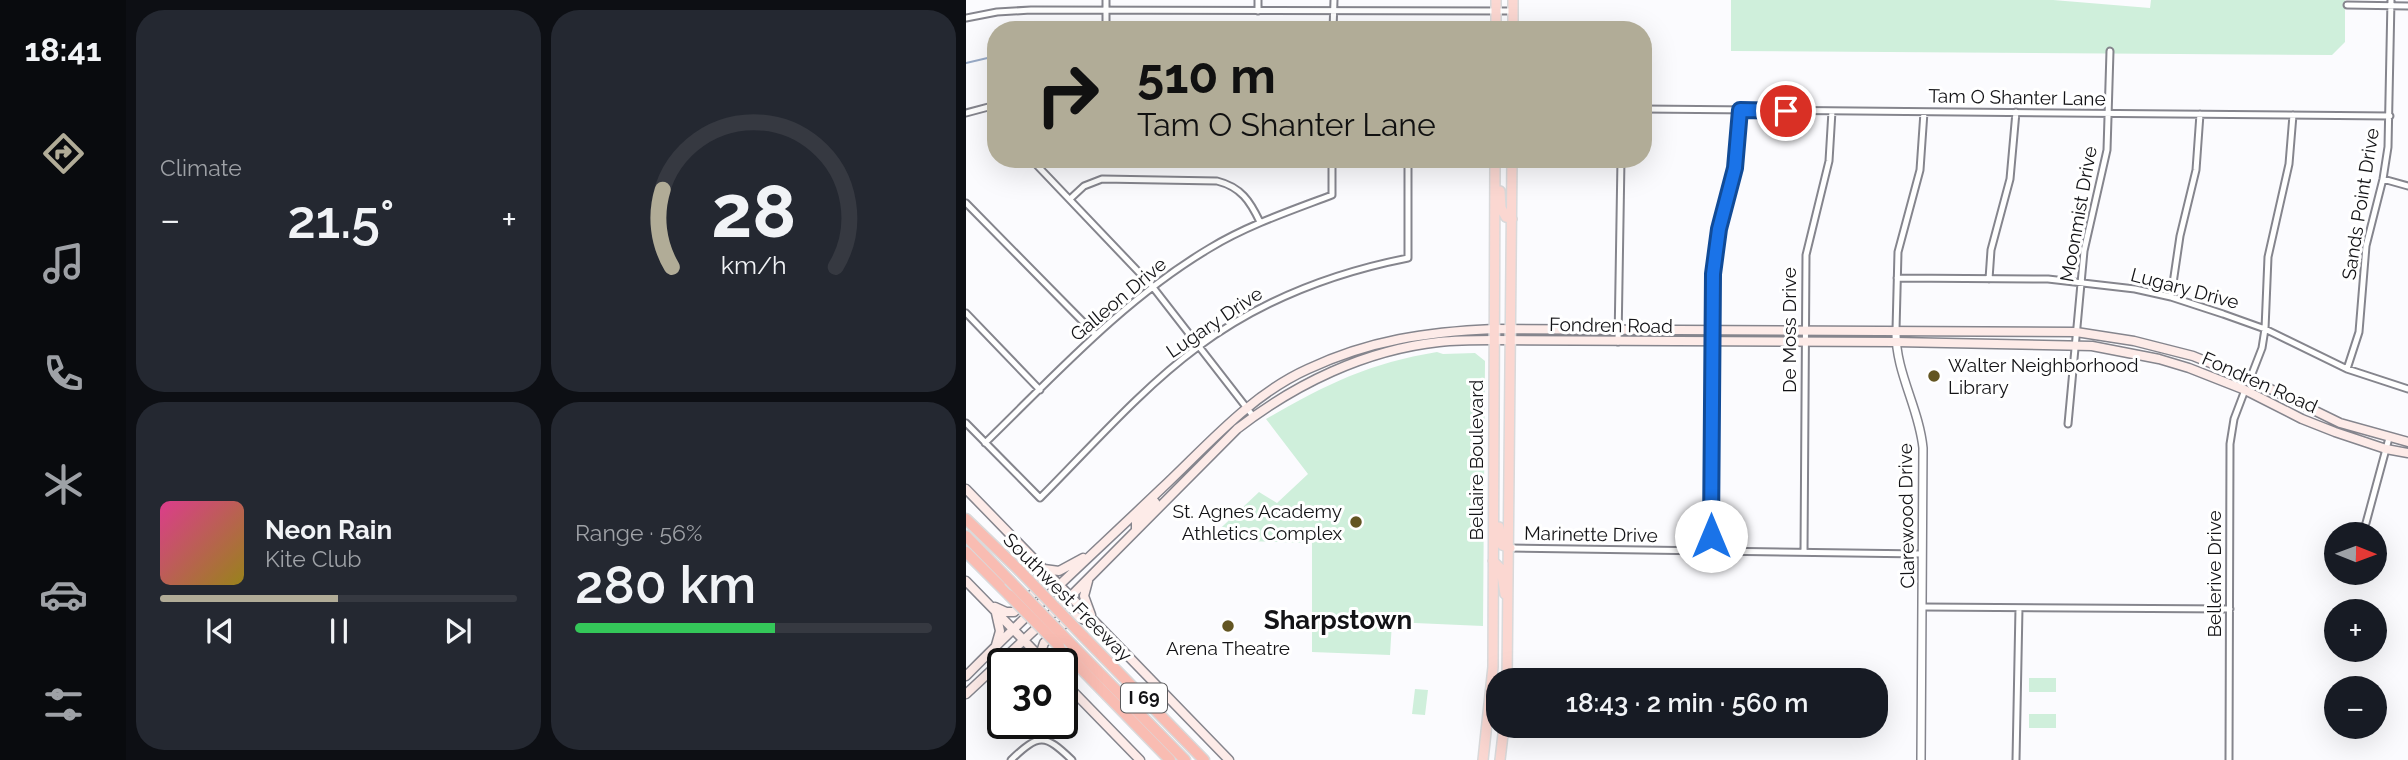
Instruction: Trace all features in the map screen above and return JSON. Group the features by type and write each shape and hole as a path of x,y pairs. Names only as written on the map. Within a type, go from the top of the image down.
{"highway":[{"name":"Southwest Freeway","path":"966,519 1204,760"},
{"path":"966,536 1185,760"},
{"name":"I 69","path":"966,554 1170,760"}],"main road":[{"path":"1496,0 1496,21"},
{"path":"1513,0 1513,21"},
{"name":"Bellaire Boulevard","path":"1483,760 1492,688 1495,168"},
{"path":"1496,168 1500,180 1501,208 1506,217 1512,219"},
{"name":"Bellaire Boulevard","path":"1507,668 1512,168"},
{"name":"Fondren Road","path":"1015,648 1071,596 1237,429 1264,395 1306,369 1392,339 1441,331 1494,329 1512,335 1618,342 2076,345 2159,359 2245,390 2302,419 2386,449 2408,453"},
{"name":"Fondren Road","path":"966,676 1219,433 1311,380 1395,350 1439,342 1494,340 1512,335 1619,330 2076,332 2193,356 2250,379 2340,423 2408,442"},
{"path":"1392,339 1395,350"},
{"path":"2230,371 2243,384 2245,390 2249,388 2271,391"},
{"path":"1136,530 1136,521 1160,497 1163,488"},
{"path":"966,489 1229,760"},
{"path":"1493,492 1498,506 1500,541 1504,548 1510,548"},
{"path":"1042,568 1062,570 1097,548"},
{"path":"992,608 1014,612 1041,587 1034,560"},
{"path":"1493,561 1501,569 1506,597 1510,601"},
{"path":"1091,576 1084,591 1096,623"},
{"path":"966,582 1032,648"},
{"path":"992,608 1000,629 995,646"},
{"path":"1042,648 1070,618 1077,617 1096,623"},
{"name":"Fondren Road","path":"966,694 987,674"},
{"path":"1078,696 1140,760"},
{"path":"1500,760 1503,738"}],"street":[{"path":"1031,0 1031,10"},
{"path":"1106,0 1106,21"},
{"path":"1184,0 1184,10"},
{"path":"1258,0 1258,11"},
{"path":"1333,21 1334,0"},
{"path":"1409,0 1409,10"},
{"path":"2347,5 2390,3 2408,6"},
{"name":"Sands Point Drive","path":"2347,369 2359,332 2366,246 2389,147 2390,3"},
{"path":"966,18 997,12 1031,10 1513,11"},
{"name":"Moonmist Drive","path":"2068,424 2081,282 2089,226 2104,169 2109,114 2110,51"},
{"path":"966,113 987,107"},
{"name":"Tam O Shanter Lane","path":"1652,109 2390,116"},
{"path":"1711,551 1714,258 1735,168 1740,110"},
{"name":"De Moss Drive","path":"1804,552 1806,255 1829,161 1832,111"},
{"name":"Clarewood Drive","path":"1921,760 1923,457 1915,409 1900,371 1896,330 1900,239 1920,170 1924,112"},
{"path":"1989,279 1991,250 2010,179 2017,112"},
{"path":"2171,297 2180,236 2196,170 2200,114"},
{"path":"2250,379 2262,348 2268,257 2289,164 2293,115"},
{"path":"1040,168 1152,286 1250,413"},
{"name":"Galleon Drive","path":"985,443 1096,335 1152,286 1211,247 1260,222 1332,195 1332,168"},
{"name":"Lugary Drive","path":"985,443 1040,498 1158,380 1199,347 1241,319 1281,297 1350,271 1408,258 1408,168"},
{"path":"1618,342 1621,168"},
{"path":"1070,199 1084,186 1102,178 1217,181 1228,184 1245,196 1260,222"},
{"path":"2383,179 2408,186"},
{"path":"966,203 1096,335"},
{"name":"Lugary Drive","path":"1897,278 2081,282 2135,289 2171,297 2265,329 2347,369 2408,388"},
{"path":"966,313 1040,390"},
{"name":"Bellerive Drive","path":"2229,760 2230,444 2234,419 2245,390"},
{"path":"966,423 985,443"},
{"path":"2366,522 2389,438"},
{"name":"Marinette Drive","path":"1510,548 1548,551 1922,554"},
{"path":"1923,607 2230,609"},
{"path":"2016,760 2019,608"},
{"path":"1011,760 1029,743 1046,740 1054,742 1072,760"}],"green space":[{"path":"1731,0 2053,0 2150,8 2151,0 2345,0 2345,42 2332,55 1731,51"},
{"name":"St. Agnes Academy Athletics Complex","path":"1437,352 1475,353 1485,361 1483,626 1392,622 1390,655 1312,652 1312,543 1208,540 1259,492 1277,503 1308,474 1266,419 1348,377 1390,362"},
{"path":"2029,678 2056,678 2056,692 2029,692"},
{"path":"1415,689 1428,690 1425,715 1412,714"},
{"path":"2029,714 2056,714 2056,728 2029,728"}],"waterway":[{"path":"966,63 987,58"}],"place":[{"name":"Walter Neighborhood Library","path":"1934,376"},
{"name":"St. Agnes Academy Athletics Complex","path":"1356,522"},
{"name":"Arena Theatre","path":"1228,626"}],"district":[{"name":"Sharpstown","path":"1338,620"}],"route":[{"path":"1711,536 1713,274 1716,244 1735,168 1740,110 1786,111"}]}
